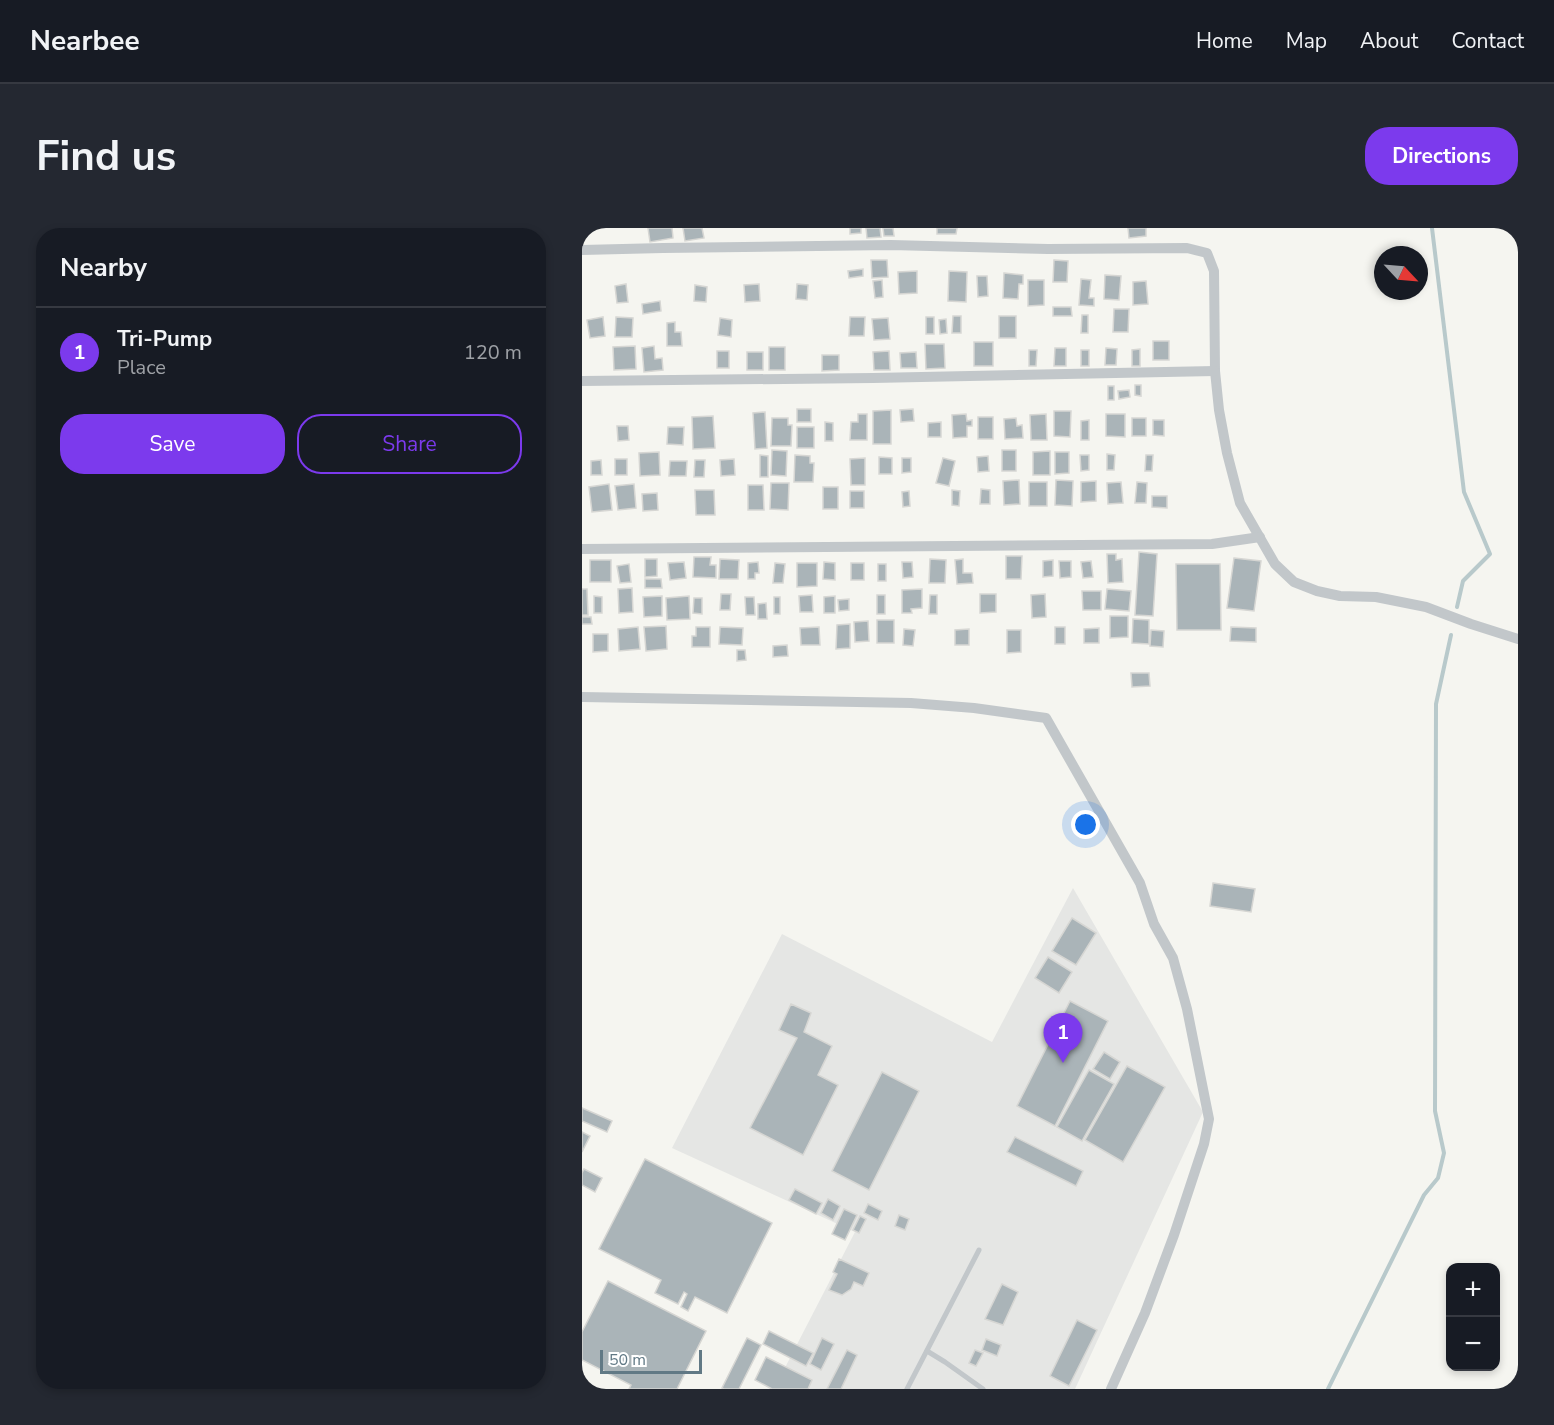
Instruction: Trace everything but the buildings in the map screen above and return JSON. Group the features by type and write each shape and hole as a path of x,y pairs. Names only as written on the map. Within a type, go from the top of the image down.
{"street":[{"path":"582,250 891,244 1048,249 1187,248 1207,254 1214,271 1215,371 1227,453 1240,503 1275,564 1294,582 1317,591 1340,596 1376,597 1426,607 1518,639"},
{"path":"582,381 1215,371"},
{"path":"582,549 1212,543 1260,537"},
{"path":"582,697 910,703 974,708 1046,718 1140,883 1154,924 1173,958 1187,1009 1209,1119 1204,1144 1174,1235 1145,1312 1111,1389"}],"lane":[{"path":"907,1389 979,1250"},
{"path":"927,1351 982,1389"}],"shaded area":[{"path":"1073,888 1203,1112 1075,1389 774,1389 855,1232 672,1148 782,934 992,1042"}],"waterway":[{"path":"1432,228 1464,492 1490,554 1463,581 1457,607"},
{"path":"1328,1389 1424,1195 1438,1178 1444,1153 1435,1111 1436,704 1451,635"}],"place":[{"name":"Tri-Pump","path":"1063,1063"}]}
